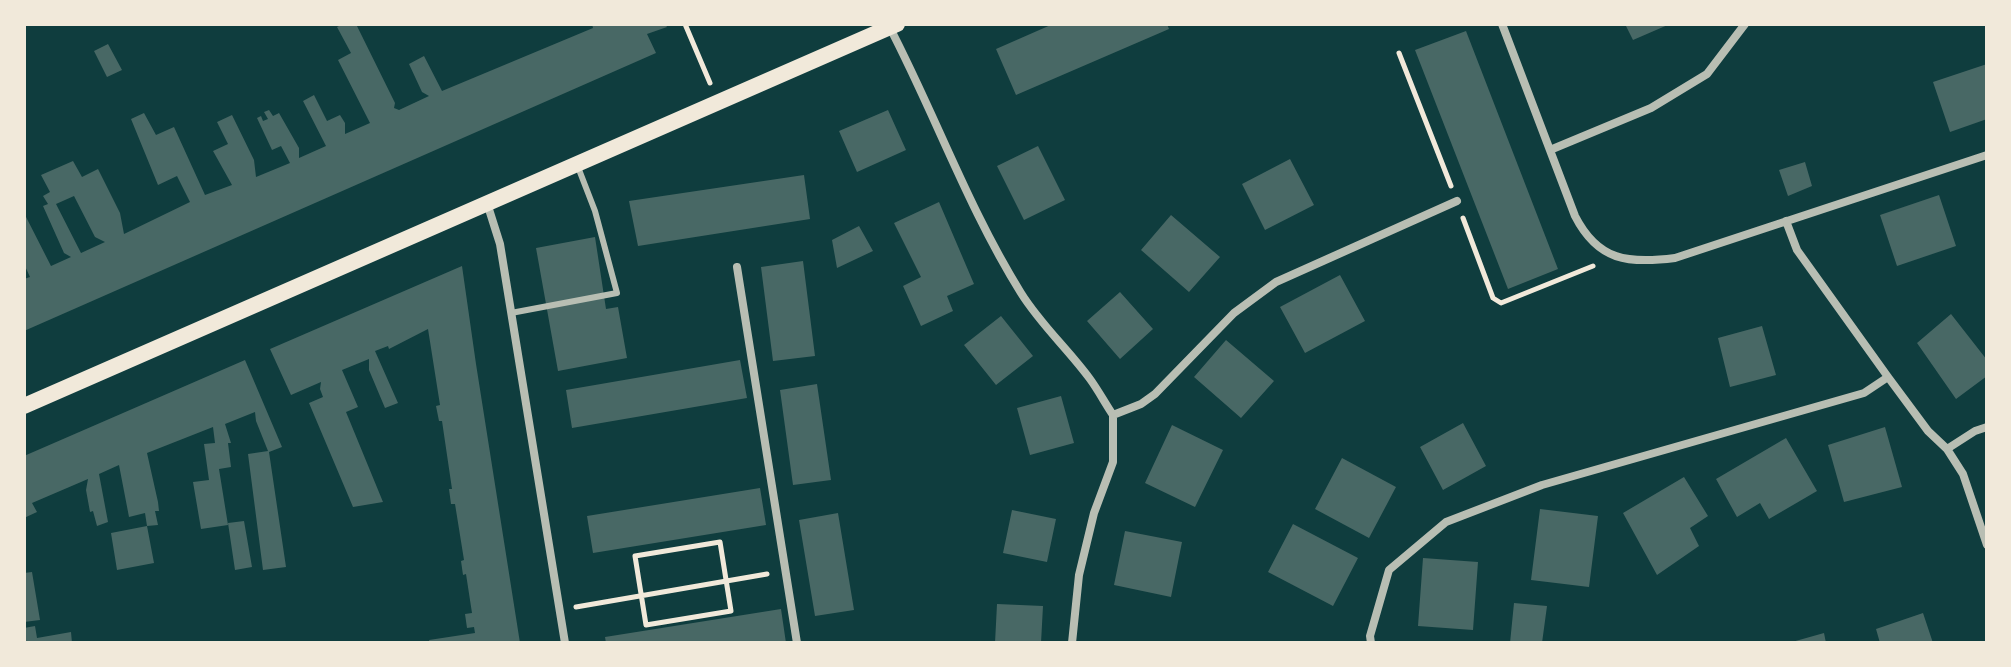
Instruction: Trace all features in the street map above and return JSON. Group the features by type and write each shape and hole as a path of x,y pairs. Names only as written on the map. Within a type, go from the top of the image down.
{"main road":[{"path":"24,406 892,25"}],"street":[{"path":"1502,24 1585,234 1600,250 1617,256 1651,261 1675,258 1987,155"},
{"path":"1550,150 1651,108 1707,74 1745,24"},
{"path":"892,25 966,193 999,254 1046,329 1090,378 1113,415 1113,462 1094,513 1079,575 1072,643"},
{"path":"1113,415 1141,404 1155,394 1234,313 1276,282 1457,201"},
{"path":"487,203 498,233 565,643"},
{"path":"1786,221 1797,250 1928,431 1947,449 1963,474 1987,545"},
{"path":"737,267 797,643"},
{"path":"1371,643 1370,636 1389,570 1446,522 1542,485 1864,393 1888,377"},
{"path":"1947,449 1987,427"}],"lane":[{"path":"511,313 617,293 595,211 577,164"}],"path":[{"path":"685,24 718,102"},
{"path":"1399,53 1493,298 1501,303 1617,256"},
{"path":"720,542 731,611 646,625 641,595 635,556 720,542"},
{"path":"559,610 785,571"}],"building":[{"path":"356,24 395,103 394,108 399,110 429,96 422,92 409,64 424,56 442,91 593,28 592,24 665,24 667,27 647,34 656,53 24,331 24,279 30,277 24,264 24,213 51,266 71,257 64,253 43,206 48,204 43,196 50,192 41,175 73,161 82,177 98,169 120,213 124,234 190,202 177,176 158,185 131,119 144,113 156,135 174,127 205,195 232,185 213,151 228,144 217,122 232,115 254,160 256,177 290,163 281,146 272,150 257,118 261,116 263,121 268,119 264,112 269,110 273,116 279,113 299,148 299,158 326,146 303,101 314,95 327,121 340,115 345,123 345,134 370,123 338,60 351,53 337,27","holes":["74,196 95,237 105,242 81,253 56,204"]},
{"path":"1053,24 1167,24 1169,29 1016,95 996,49"},
{"path":"1625,24 1670,24 1633,40"},
{"path":"1466,31 1558,269 1508,289 1415,50"},
{"path":"108,44 122,70 107,77 94,51"},
{"path":"1987,64 1987,119 1950,132 1933,82"},
{"path":"888,110 906,150 857,172 839,131"},
{"path":"1038,146 1065,200 1024,220 997,166"},
{"path":"1290,159 1314,205 1265,230 1242,184"},
{"path":"1805,162 1812,186 1788,196 1779,170"},
{"path":"804,175 810,219 638,246 629,201"},
{"path":"1939,195 1956,246 1897,266 1880,215"},
{"path":"939,202 974,284 947,296 953,311 921,326 903,286 921,277 894,223"},
{"path":"1171,215 1220,257 1189,292 1141,250"},
{"path":"859,226 873,251 837,268 832,240"},
{"path":"595,237 606,309 618,307 627,358 558,371 536,248"},
{"path":"803,261 815,356 773,361 761,267"},
{"path":"462,266 520,643 430,643 429,640 475,633 474,627 467,628 465,614 472,613 466,574 463,575 461,561 464,560 455,504 451,504 449,489 452,489 442,421 439,421 436,406 440,405 428,329 389,349 388,346 375,351 398,403 385,408 369,370 369,359 342,370 358,407 346,412 383,502 353,507 309,403 323,397 321,382 291,395 270,349"},
{"path":"1340,275 1365,321 1305,353 1280,307"},
{"path":"1120,292 1153,329 1120,359 1087,321"},
{"path":"1951,314 1987,360 1987,376 1956,399 1917,343"},
{"path":"1001,316 1033,356 996,385 964,345"},
{"path":"1762,326 1776,375 1730,387 1718,338"},
{"path":"1226,340 1274,381 1241,418 1194,377"},
{"path":"245,360 282,447 269,452 286,567 263,570 248,454 268,451 255,412 225,424 231,443 228,443 231,467 219,469 228,525 201,529 193,482 209,480 204,444 215,443 213,427 147,453 159,511 155,511 158,525 147,526 145,513 129,517 119,465 99,474 108,522 97,526 93,511 90,512 86,490 88,479 32,503 37,512 24,518 24,456"},
{"path":"740,360 747,398 572,428 566,390"},
{"path":"817,384 831,480 793,485 780,390"},
{"path":"1061,396 1074,443 1030,455 1017,408"},
{"path":"1463,423 1486,466 1443,490 1420,447"},
{"path":"1172,425 1223,450 1195,507 1145,483"},
{"path":"1885,427 1902,487 1844,502 1828,445"},
{"path":"1786,438 1817,491 1769,519 1760,503 1737,517 1716,479"},
{"path":"1342,458 1396,487 1369,538 1315,509"},
{"path":"1684,477 1708,516 1690,528 1699,546 1657,575 1623,513"},
{"path":"760,488 766,525 593,553 587,516"},
{"path":"1540,509 1598,516 1589,587 1531,580"},
{"path":"1012,510 1056,519 1047,562 1003,553"},
{"path":"838,513 854,610 815,616 799,520"},
{"path":"244,521 252,567 235,570 228,523"},
{"path":"1293,524 1358,558 1333,606 1268,572"},
{"path":"147,526 154,563 117,570 111,533"},
{"path":"1125,531 1182,542 1171,597 1114,585"},
{"path":"1423,558 1478,562 1473,630 1418,626"},
{"path":"32,572 40,620 24,622 24,573"},
{"path":"1514,603 1547,606 1542,643 1510,643"},
{"path":"997,604 1043,606 1041,643 995,643"},
{"path":"781,609 786,643 606,643 605,637"},
{"path":"1923,613 1933,643 1880,643 1876,629"},
{"path":"35,626 37,638 71,632 72,643 24,643 24,628"},
{"path":"1824,633 1826,643 1792,643 1792,642"}]}
